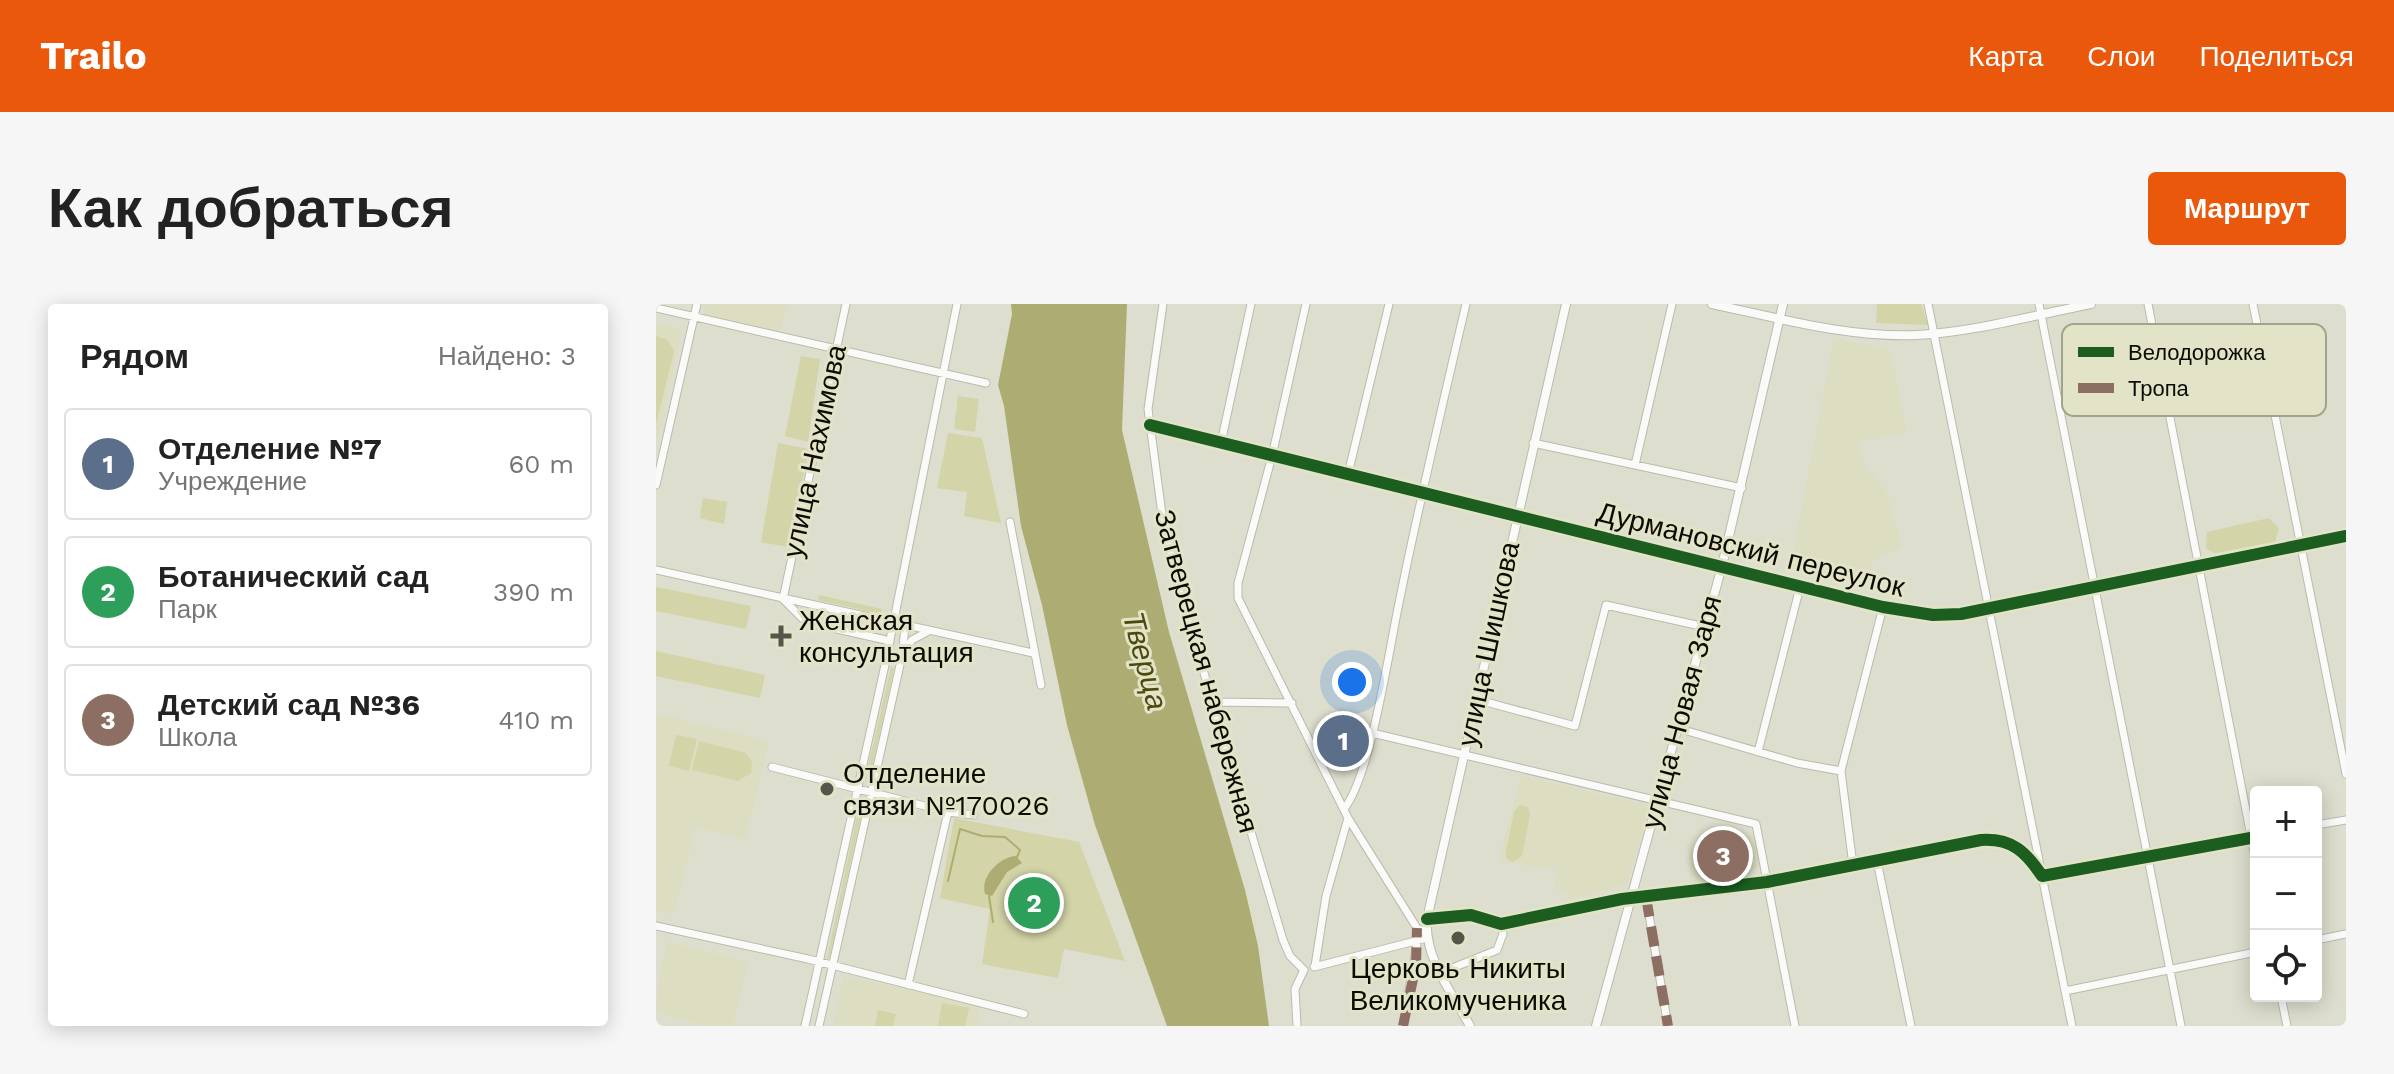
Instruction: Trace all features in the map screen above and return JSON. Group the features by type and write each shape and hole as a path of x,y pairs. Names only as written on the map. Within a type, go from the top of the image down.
{"main road":[{"name":"улица Шишкова","path":"1424,937 1566,304"},
{"path":"1712,304 1879,334 1933,334 2040,309 2091,304"},
{"name":"улица Новая Заря","path":"1596,1026 1722,566 1783,304"},
{"path":"1424,937 1470,1026"}],"street":[{"path":"656,485 697,304"},
{"name":"улица Нахимова","path":"783,599 846,304"},
{"path":"805,1026 885,665 957,304"},
{"name":"Затверецкая набережная","path":"1163,304 1148,409 1165,528 1212,702 1283,940 1290,956 1304,970"},
{"path":"1221,443 1251,304"},
{"path":"1297,1026 1295,989 1304,970 1424,937 1348,818 1238,598 1240,576 1272,456 1306,304"},
{"path":"1348,474 1389,304"},
{"path":"1344,809 1352,799 1372,733 1422,492 1466,304"},
{"path":"1635,465 1672,304"},
{"path":"1928,304 2072,1026"},
{"path":"2148,304 2152,324"},
{"path":"2253,304 2257,324"},
{"path":"656,308 986,383"},
{"path":"2040,309 2181,1026"},
{"path":"2170,416 2250,817"},
{"path":"2275,416 2346,774"},
{"name":"Дурмановский переулок","path":"1150,425 1883,607 1949,615 2346,536"},
{"path":"1533,443 1742,488"},
{"path":"1010,522 1041,685"},
{"path":"656,570 1033,653"},
{"path":"1758,752 1800,587"},
{"path":"783,599 806,622 890,641"},
{"path":"1475,699 1575,726 1606,605 1705,627"},
{"path":"1853,865 1841,771 1883,607"},
{"path":"819,1026 902,656 905,627"},
{"path":"902,656 912,640 929,632"},
{"path":"885,665 893,661 899,668"},
{"path":"1212,702 1292,703"},
{"path":"1677,728 1758,752 1841,771"},
{"path":"1372,733 1756,824 1795,1026"},
{"path":"772,767 871,794 974,815"},
{"path":"908,985 948,812"},
{"path":"1315,966 1326,896 1348,818"},
{"path":"2322,824 2346,820"},
{"path":"2042,876 2250,838"},
{"path":"1427,919 1471,915 1501,924 1631,898 1767,882 1999,839 2027,854 2042,876"},
{"path":"1877,861 1911,1026"},
{"path":"1646,897 1668,1026"},
{"path":"1440,973 1497,950 1503,934 1501,924"},
{"path":"656,926 820,962 1024,1014"},
{"path":"2322,939 2346,934"},
{"name":"улица Шишкова","path":"1403,1026 1424,937"},
{"path":"2065,991 2250,953"},
{"path":"2282,1002 2287,1026"}],"shaded area":[{"path":"706,304 786,304 780,332 703,316"},
{"path":"1877,304 1921,304 1928,325 1876,323"},
{"path":"656,323 682,329 658,437 656,436"},
{"path":"656,336 667,340 674,351 656,424"},
{"path":"1834,338 1890,350 1907,433 1857,442 1866,468 1886,490 1902,547 1872,561 1868,585 1790,570"},
{"path":"801,356 820,359 808,442 785,436"},
{"path":"958,396 979,399 975,432 954,429"},
{"path":"948,433 982,438 1001,523 964,516 967,492 937,488"},
{"path":"778,443 809,449 788,547 761,542"},
{"path":"703,498 727,502 724,524 700,518"},
{"path":"2269,518 2279,528 2275,542 2215,553 2206,549 2207,532"},
{"path":"656,587 751,606 746,629 656,611"},
{"path":"819,595 882,609 881,614 818,600"},
{"path":"656,651 765,675 760,698 656,676"},
{"path":"891,667 894,668 869,781 865,780"},
{"path":"656,714 769,741 746,839 695,827 674,914 656,910"},
{"path":"676,735 697,739 689,771 669,766"},
{"path":"699,741 746,753 752,762 751,773 738,781 692,770"},
{"path":"1521,776 1650,806 1627,884 1569,900 1566,890 1554,889 1557,870 1499,861"},
{"path":"861,797 865,798 829,959 827,958"},
{"path":"1520,805 1528,807 1530,815 1522,856 1513,862 1506,858 1506,852 1514,812"},
{"path":"954,818 1079,842 1125,961 1064,949 1058,978 982,964 990,909 940,898"},
{"path":"1754,835 1759,868 1691,877 1687,844"},
{"path":"668,942 748,962 733,1026 706,1026 657,1013 659,976"},
{"path":"843,976 980,1006 976,1026 833,1026"},
{"path":"942,1003 969,1008 965,1026 938,1026"},
{"path":"878,1010 896,1014 893,1026 875,1026"}],"water":[{"name":"Тверца","path":"1011,304 1127,304 1122,430 1169,632 1245,890 1258,946 1269,1026 1167,1026 1095,825 1067,725 1042,605 1021,526 1004,406 998,385 1012,314"},
{"path":"1016,856 1022,863 1007,872 992,896 985,894 985,881 992,869 1003,860"}],"waterway":[{"path":"948,881 960,829 982,836 1005,837 1020,850 1017,857"},
{"path":"989,896 993,922"}],"marked path":[{"path":"1646,897 1668,1026"},
{"path":"1403,1026 1416,965 1417,928"}],"cycle path":[{"path":"1150,425 1883,607 1933,615 1961,614 2346,536"},
{"path":"1427,919 1471,915 1501,924 1622,899 1767,882 1981,840 2001,841 2017,848 2042,876 2250,838"}],"place":[{"name":"Женская консультация","path":"781,636"},
{"name":"Отделение №7","path":"1343,741"},
{"name":"Отделение связи №170026","path":"827,789"},
{"name":"Детский сад №36","path":"1723,856"},
{"name":"Ботанический сад","path":"1034,903"},
{"name":"Церковь Никиты Великомученика","path":"1458,938"}]}
